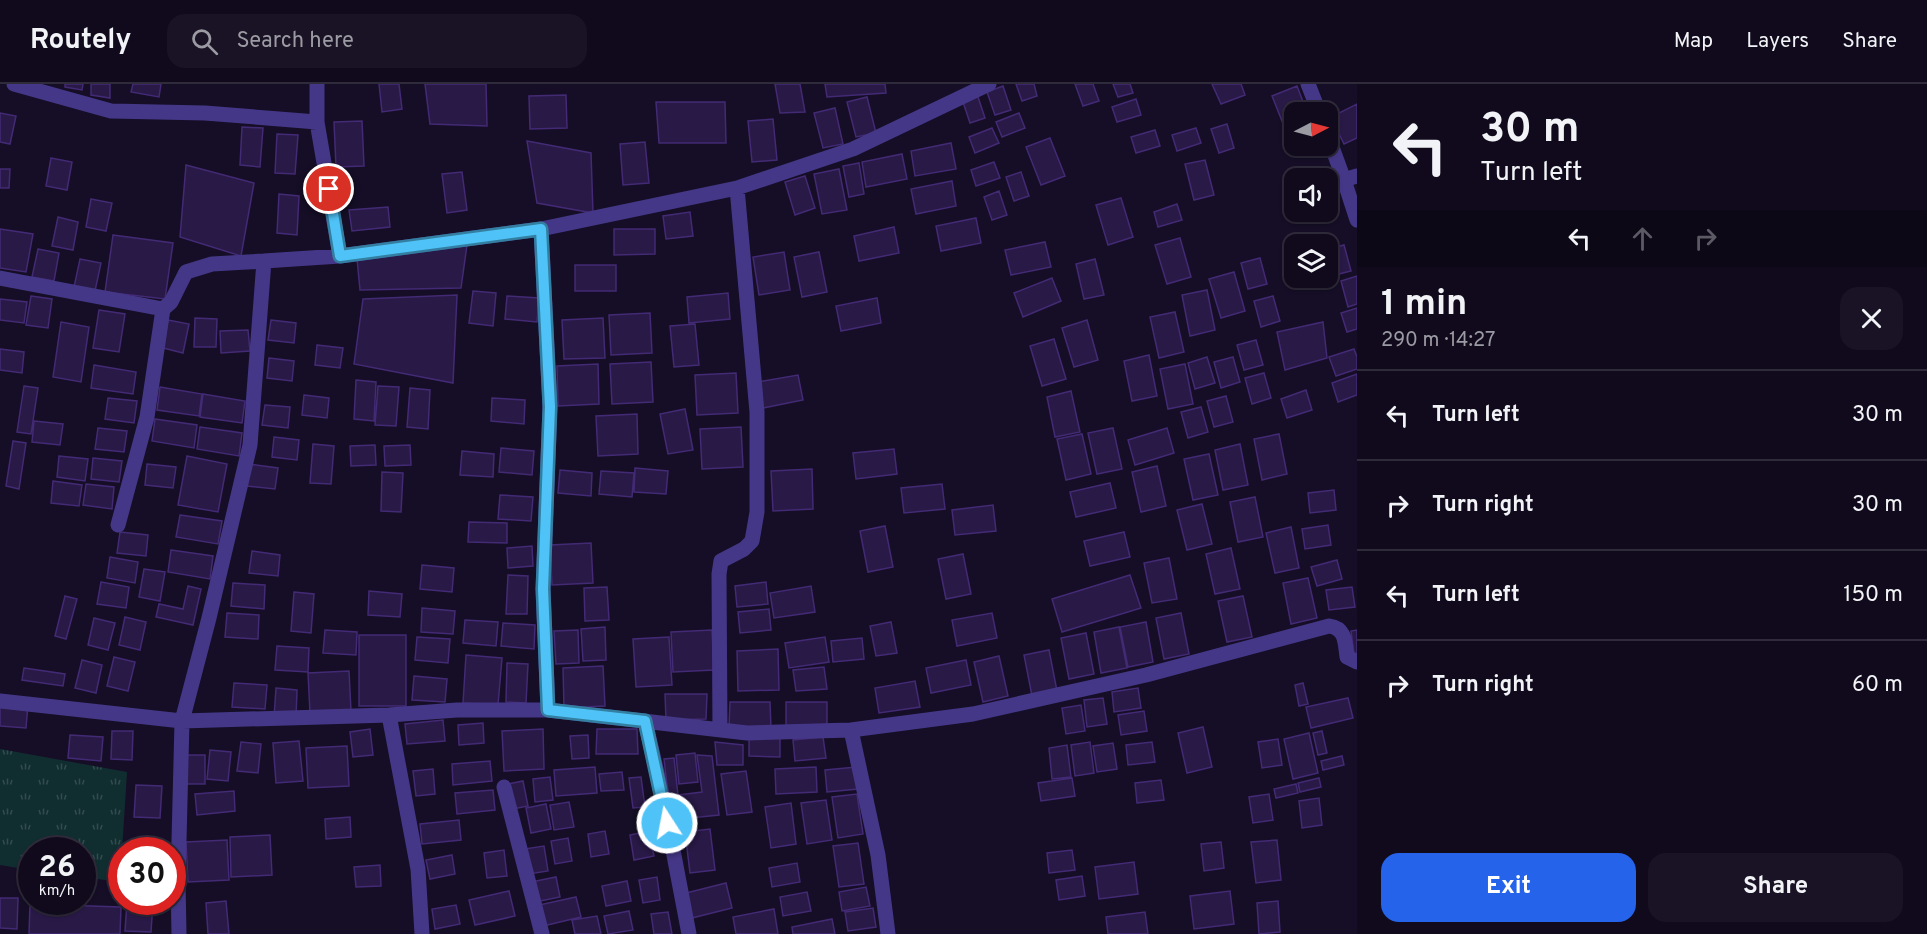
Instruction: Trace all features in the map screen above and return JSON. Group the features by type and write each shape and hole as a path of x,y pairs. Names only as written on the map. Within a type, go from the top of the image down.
{"street":[{"path":"14,84 111,111 205,113 317,122"},
{"path":"317,84 317,122 340,256"},
{"path":"118,525 147,417 163,309 171,302 186,272 212,264 340,256 541,229 737,188 853,148 989,84"},
{"path":"1308,84 1314,102"},
{"path":"1338,155 1350,178 1357,220"},
{"path":"720,729 719,574 721,561 744,549 752,541 757,512 757,412 737,188"},
{"path":"541,229 550,407 543,589 548,710"},
{"path":"179,934 182,721 210,618 250,445 264,261"},
{"path":"0,278 163,309"},
{"path":"0,701 182,721 457,710 548,710 747,733 851,730 973,714 1146,675 1329,626 1337,627 1343,632 1347,657 1357,662"},
{"path":"389,714 418,869 422,934"},
{"path":"645,721 664,803 689,934"},
{"path":"851,730 879,855 888,934"},
{"path":"504,786 542,934"}],"green space":[{"path":"0,749 127,772 123,837 108,837 108,880 96,879 96,837 18,837 18,868 0,865"}],"building":[{"path":"65,84 83,84 82,90 65,87"},
{"path":"91,84 110,84 110,98 91,95"},
{"path":"133,84 161,84 159,97 131,92"},
{"path":"379,84 399,84 402,109 382,112"},
{"path":"425,84 486,84 487,126 430,124"},
{"path":"775,84 800,84 805,112 780,113"},
{"path":"825,84 885,84 886,93 827,97"},
{"path":"1016,84 1034,84 1037,96 1022,101"},
{"path":"1075,84 1093,84 1099,101 1083,106"},
{"path":"1113,84 1130,84 1133,93 1118,97"},
{"path":"1212,84 1241,84 1245,95 1221,104"},
{"path":"1003,86 1011,110 995,115 987,92"},
{"path":"1297,86 1303,102 1284,102 1284,126 1272,96"},
{"path":"977,94 985,118 970,123 962,99"},
{"path":"566,95 567,128 530,129 529,96"},
{"path":"867,97 876,133 856,137 847,102"},
{"path":"1136,99 1141,115 1117,122 1112,107"},
{"path":"656,102 725,102 726,143 659,143"},
{"path":"1357,104 1357,138 1344,144 1338,132 1338,114"},
{"path":"835,108 843,144 823,148 814,113"},
{"path":"0,113 16,116 10,144 0,142"},
{"path":"1019,113 1025,128 1002,137 996,122"},
{"path":"773,119 777,160 752,162 748,121"},
{"path":"362,121 364,166 336,167 334,122"},
{"path":"1227,124 1234,148 1219,153 1211,129"},
{"path":"242,127 263,128 260,167 240,165"},
{"path":"992,128 999,143 975,153 969,137"},
{"path":"1196,128 1201,143 1177,151 1172,135"},
{"path":"1155,130 1160,146 1136,153 1131,137"},
{"path":"277,134 298,135 295,174 275,173"},
{"path":"1050,138 1065,176 1041,185 1026,147"},
{"path":"527,141 591,153 593,213 537,203"},
{"path":"645,142 649,183 623,185 620,144"},
{"path":"951,143 956,169 915,176 911,151"},
{"path":"902,154 907,179 866,187 862,162"},
{"path":"51,158 72,162 67,190 46,186"},
{"path":"1205,160 1214,195 1194,200 1185,164"},
{"path":"994,162 1000,178 976,186 971,170"},
{"path":"859,163 864,194 849,197 843,166"},
{"path":"186,165 254,183 241,256 180,237"},
{"path":"0,169 10,169 9,188 0,188"},
{"path":"839,169 847,210 822,214 814,174"},
{"path":"462,172 467,210 447,213 442,174"},
{"path":"1021,172 1029,196 1014,201 1006,177"},
{"path":"805,176 815,208 795,215 785,182"},
{"path":"952,181 956,206 916,214 911,189"},
{"path":"999,191 1007,215 992,220 984,197"},
{"path":"279,194 299,196 297,235 277,233"},
{"path":"1121,198 1133,237 1108,245 1096,205"},
{"path":"91,199 112,203 106,231 86,227"},
{"path":"1177,204 1182,220 1158,227 1154,212"},
{"path":"388,207 390,227 352,231 349,210"},
{"path":"690,212 693,236 666,239 663,216"},
{"path":"58,217 78,222 73,250 52,246"},
{"path":"976,218 981,243 941,251 936,226"},
{"path":"894,227 899,253 859,261 854,236"},
{"path":"0,229 33,234 26,272 0,268"},
{"path":"614,229 655,229 655,254 614,255"},
{"path":"113,235 173,243 165,299 105,292"},
{"path":"1180,238 1191,277 1167,284 1155,245"},
{"path":"1045,242 1051,267 1011,275 1005,250"},
{"path":"467,245 461,288 360,290 357,259"},
{"path":"1344,245 1351,271 1338,274 1338,246"},
{"path":"38,249 59,253 54,281 32,277"},
{"path":"784,252 790,290 759,295 753,257"},
{"path":"819,252 827,292 802,297 794,257"},
{"path":"1260,258 1267,284 1248,289 1241,263"},
{"path":"80,259 101,263 95,291 74,287"},
{"path":"1095,259 1104,295 1084,299 1076,264"},
{"path":"575,265 616,265 616,291 575,291"},
{"path":"1234,272 1245,311 1221,318 1209,279"},
{"path":"1357,276 1357,304 1348,307 1341,281"},
{"path":"1052,278 1061,301 1023,317 1014,293"},
{"path":"1207,290 1215,330 1190,336 1182,295"},
{"path":"473,291 496,293 493,326 469,323"},
{"path":"728,293 730,319 689,323 687,297"},
{"path":"457,295 453,383 354,364 363,299"},
{"path":"31,296 52,299 48,328 26,325"},
{"path":"507,296 539,298 537,322 505,319"},
{"path":"1273,296 1280,321 1261,327 1254,301"},
{"path":"877,298 881,323 841,331 836,306"},
{"path":"0,299 27,302 24,323 0,320"},
{"path":"1357,308 1357,329 1347,332 1341,313"},
{"path":"99,310 125,314 119,352 93,348"},
{"path":"1175,312 1184,352 1159,358 1150,317"},
{"path":"650,313 652,353 611,355 609,315"},
{"path":"195,318 217,319 216,347 194,347"},
{"path":"603,318 605,358 564,359 562,320"},
{"path":"168,320 189,324 183,353 163,348"},
{"path":"271,320 296,323 294,343 268,340"},
{"path":"1087,320 1098,360 1074,367 1062,328"},
{"path":"61,322 89,327 81,382 53,377"},
{"path":"1323,322 1327,358 1285,370 1277,332"},
{"path":"695,324 699,365 674,367 670,326"},
{"path":"248,330 250,351 221,353 220,331"},
{"path":"1054,339 1066,379 1042,386 1030,346"},
{"path":"1256,340 1263,365 1244,370 1237,345"},
{"path":"317,345 343,348 340,368 315,365"},
{"path":"0,349 24,352 22,373 0,370"},
{"path":"1354,349 1357,369 1336,376 1329,357"},
{"path":"1149,355 1157,396 1132,401 1124,361"},
{"path":"1207,357 1215,383 1195,389 1188,363"},
{"path":"1233,357 1240,382 1221,388 1214,362"},
{"path":"269,358 294,361 292,381 267,378"},
{"path":"651,362 653,402 612,404 610,364"},
{"path":"598,364 599,404 558,406 557,366"},
{"path":"1185,364 1193,404 1168,409 1160,369"},
{"path":"94,365 136,372 133,394 91,388"},
{"path":"736,373 738,413 697,415 695,375"},
{"path":"1264,373 1271,398 1252,404 1245,378"},
{"path":"1357,374 1357,395 1338,402 1332,383"},
{"path":"798,375 803,400 763,408 757,382"},
{"path":"356,380 376,382 374,421 354,419"},
{"path":"24,386 38,388 31,434 17,432"},
{"path":"378,386 399,387 396,426 375,425"},
{"path":"160,387 202,394 199,416 157,410"},
{"path":"410,388 430,390 428,429 407,427"},
{"path":"1306,390 1312,410 1287,418 1281,399"},
{"path":"1071,391 1080,432 1055,437 1047,397"},
{"path":"203,394 245,401 242,423 200,417"},
{"path":"304,395 329,398 327,418 302,415"},
{"path":"1226,396 1233,422 1214,427 1207,401"},
{"path":"108,398 137,401 134,423 105,419"},
{"path":"492,398 525,400 524,424 491,421"},
{"path":"265,405 290,407 288,428 262,425"},
{"path":"1201,407 1208,432 1188,438 1181,412"},
{"path":"685,409 693,450 668,454 660,414"},
{"path":"637,414 638,454 598,456 596,416"},
{"path":"155,419 197,425 194,448 152,441"},
{"path":"34,421 63,424 60,445 32,442"},
{"path":"200,427 242,433 239,456 197,449"},
{"path":"741,427 743,467 702,469 700,429"},
{"path":"98,428 127,431 124,452 95,449"},
{"path":"1113,428 1122,469 1097,474 1088,433"},
{"path":"1167,428 1174,453 1135,465 1128,440"},
{"path":"1082,434 1091,474 1066,480 1057,439"},
{"path":"1279,434 1287,474 1262,480 1254,439"},
{"path":"274,437 299,440 297,460 272,457"},
{"path":"13,441 26,443 19,489 6,486"},
{"path":"313,444 334,446 331,484 310,483"},
{"path":"1240,444 1248,485 1223,490 1215,450"},
{"path":"375,445 376,465 351,466 350,446"},
{"path":"410,445 411,465 385,466 384,446"},
{"path":"501,448 534,451 532,475 499,472"},
{"path":"894,449 897,474 856,479 853,453"},
{"path":"462,451 494,454 493,477 460,475"},
{"path":"1209,454 1218,495 1193,500 1184,459"},
{"path":"59,456 88,459 85,481 57,477"},
{"path":"187,456 227,464 218,512 178,505"},
{"path":"93,458 122,461 119,482 91,479"},
{"path":"147,464 176,467 173,488 145,485"},
{"path":"249,464 278,468 275,489 247,486"},
{"path":"1157,466 1166,506 1141,512 1132,472"},
{"path":"635,468 668,471 666,494 634,492"},
{"path":"812,469 813,509 773,511 771,471"},
{"path":"560,470 592,473 591,496 558,493"},
{"path":"601,471 634,473 632,497 599,494"},
{"path":"382,472 403,473 401,512 381,511"},
{"path":"53,481 82,485 79,506 51,503"},
{"path":"1110,483 1116,508 1076,517 1070,492"},
{"path":"86,484 114,487 112,509 83,505"},
{"path":"942,484 945,509 904,513 901,488"},
{"path":"1334,490 1336,510 1310,513 1308,493"},
{"path":"500,495 533,497 531,521 498,519"},
{"path":"1255,497 1263,537 1238,542 1230,502"},
{"path":"1202,504 1212,544 1187,550 1177,510"},
{"path":"993,505 996,531 955,535 952,510"},
{"path":"180,515 222,521 218,544 176,537"},
{"path":"469,522 507,523 507,543 468,542"},
{"path":"1328,525 1331,545 1305,549 1302,529"},
{"path":"885,526 893,567 868,572 860,531"},
{"path":"1291,527 1299,568 1275,573 1266,533"},
{"path":"120,532 148,535 146,556 117,553"},
{"path":"1124,532 1130,557 1090,566 1084,541"},
{"path":"591,543 593,583 552,585 550,545"},
{"path":"532,546 533,566 508,568 507,548"},
{"path":"1231,548 1240,589 1215,594 1206,554"},
{"path":"171,550 213,556 210,579 168,572"},
{"path":"252,551 280,555 278,576 249,573"},
{"path":"963,554 971,594 946,599 938,559"},
{"path":"110,557 138,562 135,583 107,578"},
{"path":"1169,558 1177,599 1152,603 1144,563"},
{"path":"1337,560 1342,579 1317,586 1311,567"},
{"path":"422,565 454,568 452,592 420,589"},
{"path":"144,569 165,572 160,601 139,597"},
{"path":"508,575 528,576 527,614 506,614"},
{"path":"1130,575 1141,608 1062,632 1052,599"},
{"path":"1308,578 1317,618 1291,624 1283,583"},
{"path":"101,582 129,587 126,608 97,604"},
{"path":"766,582 768,604 737,607 735,586"},
{"path":"233,583 265,585 264,609 231,606"},
{"path":"188,586 201,589 193,625 156,617 159,604 183,609"},
{"path":"811,586 815,612 774,618 770,593"},
{"path":"607,587 609,620 585,621 584,588"},
{"path":"1352,587 1355,607 1329,610 1326,590"},
{"path":"369,591 402,594 400,617 368,615"},
{"path":"294,592 314,594 311,633 291,631"},
{"path":"65,596 77,599 66,639 55,636"},
{"path":"1243,596 1252,637 1227,642 1218,601"},
{"path":"422,608 455,611 453,634 421,632"},
{"path":"769,609 771,630 740,633 738,612"},
{"path":"227,613 259,615 258,639 225,637"},
{"path":"992,613 997,638 957,646 952,620"},
{"path":"1181,613 1189,654 1164,659 1156,618"},
{"path":"125,617 146,622 140,650 119,645"},
{"path":"94,618 115,623 108,650 88,645"},
{"path":"465,620 498,622 496,646 463,643"},
{"path":"891,622 897,653 876,656 870,626"},
{"path":"1146,622 1153,662 1128,667 1120,627"},
{"path":"503,623 535,625 534,649 501,646"},
{"path":"605,627 606,660 583,661 581,629"},
{"path":"1119,627 1127,668 1101,673 1094,632"},
{"path":"325,630 357,632 356,655 323,653"},
{"path":"578,630 579,663 556,664 554,631"},
{"path":"712,630 714,670 673,672 671,632"},
{"path":"1357,630 1357,653 1354,654 1351,631"},
{"path":"1086,633 1094,674 1069,679 1061,638"},
{"path":"359,635 406,635 406,706 359,706"},
{"path":"417,637 450,639 448,663 415,660"},
{"path":"669,637 672,685 636,687 633,639"},
{"path":"825,637 829,662 789,668 785,643"},
{"path":"862,638 864,659 833,662 831,641"},
{"path":"277,646 309,648 308,672 275,670"},
{"path":"778,649 779,690 738,691 737,651"},
{"path":"1049,650 1057,691 1032,696 1024,655"},
{"path":"466,655 502,658 498,705 463,703"},
{"path":"999,656 1008,696 983,702 974,662"},
{"path":"114,657 135,662 128,691 107,686"},
{"path":"82,660 102,665 96,693 75,688"},
{"path":"966,660 971,685 931,693 926,668"},
{"path":"507,663 528,664 526,703 506,702"},
{"path":"603,666 605,706 564,708 563,668"},
{"path":"824,667 827,689 796,691 793,670"},
{"path":"24,668 65,674 63,686 22,680"},
{"path":"349,671 351,711 310,713 308,673"},
{"path":"414,676 447,679 445,702 412,700"},
{"path":"915,681 920,707 879,713 875,688"},
{"path":"234,683 267,685 265,709 232,707"},
{"path":"1303,683 1308,704 1299,706 1295,685"},
{"path":"276,688 297,690 296,718 274,717"},
{"path":"1138,688 1141,708 1114,712 1112,692"},
{"path":"665,694 707,694 706,719 666,720"},
{"path":"1103,698 1107,724 1087,727 1084,700"},
{"path":"1348,698 1353,718 1311,728 1306,707"},
{"path":"730,702 770,702 771,728 729,728"},
{"path":"786,702 827,702 827,728 786,728"},
{"path":"0,703 28,705 26,728 0,726"},
{"path":"1081,705 1085,731 1066,734 1062,708"},
{"path":"1144,711 1147,731 1121,735 1118,715"},
{"path":"443,720 445,741 407,744 405,724"},
{"path":"483,723 484,743 459,745 458,725"},
{"path":"1203,727 1212,767 1187,773 1178,733"},
{"path":"370,729 373,755 353,757 350,732"},
{"path":"543,729 544,769 504,771 502,731"},
{"path":"597,729 637,729 638,754 596,754"},
{"path":"112,731 133,731 132,760 111,759"},
{"path":"1322,731 1327,753 1318,755 1313,733"},
{"path":"1309,733 1318,773 1293,779 1284,739"},
{"path":"70,735 103,737 101,761 68,758"},
{"path":"588,735 589,758 572,759 570,736"},
{"path":"749,735 780,736 780,757 749,756"},
{"path":"823,737 826,758 795,761 793,740"},
{"path":"1278,739 1282,765 1262,768 1258,742"},
{"path":"299,741 303,781 276,783 273,743"},
{"path":"241,742 261,744 258,773 237,771"},
{"path":"715,742 743,745 743,765 717,765"},
{"path":"1090,742 1094,773 1075,776 1071,745"},
{"path":"1152,742 1155,762 1128,765 1126,745"},
{"path":"1113,743 1117,769 1097,772 1093,746"},
{"path":"1067,745 1071,777 1052,779 1049,748"},
{"path":"347,746 349,786 308,788 306,748"},
{"path":"210,750 231,752 228,781 207,779"},
{"path":"695,753 698,782 679,784 676,755"},
{"path":"184,755 205,755 205,784 184,784"},
{"path":"697,755 712,756 719,815 671,820 664,759 674,758 678,795 702,792"},
{"path":"1342,756 1344,765 1323,770 1321,761"},
{"path":"490,761 492,781 453,785 452,764"},
{"path":"595,767 597,793 556,796 554,770"},
{"path":"816,767 817,792 776,794 775,769"},
{"path":"856,767 858,789 827,792 825,770"},
{"path":"433,769 435,794 416,796 413,771"},
{"path":"746,771 752,812 727,815 721,774"},
{"path":"622,772 624,790 601,791 599,774"},
{"path":"550,777 553,800 535,802 533,779"},
{"path":"641,777 645,807 633,808 629,778"},
{"path":"1072,778 1075,796 1041,801 1038,783"},
{"path":"1319,778 1321,787 1300,792 1298,783"},
{"path":"1161,780 1164,800 1137,803 1135,783"},
{"path":"523,781 528,806 508,810 503,785"},
{"path":"1296,784 1298,793 1276,798 1274,789"},
{"path":"136,785 162,786 160,818 134,817"},
{"path":"493,790 495,810 457,814 455,793"},
{"path":"234,791 235,811 197,815 195,794"},
{"path":"857,794 863,834 838,838 832,797"},
{"path":"1269,794 1273,820 1253,823 1249,797"},
{"path":"1319,798 1322,825 1302,828 1299,801"},
{"path":"826,800 832,840 807,844 801,803"},
{"path":"569,802 574,827 554,830 550,805"},
{"path":"791,803 796,844 771,848 765,807"},
{"path":"546,804 551,829 531,833 526,808"},
{"path":"350,817 351,837 326,839 325,819"},
{"path":"459,820 461,840 422,844 420,824"},
{"path":"710,829 715,870 690,873 685,832"},
{"path":"605,831 609,854 591,857 588,834"},
{"path":"649,831 654,856 634,860 630,835"},
{"path":"270,835 272,875 231,877 230,837"},
{"path":"568,838 572,861 555,864 551,841"},
{"path":"227,840 229,880 188,882 186,842"},
{"path":"1277,840 1281,880 1256,883 1251,842"},
{"path":"1221,842 1224,868 1204,871 1201,844"},
{"path":"858,843 864,884 839,887 833,846"},
{"path":"544,846 548,871 529,874 524,849"},
{"path":"504,850 507,876 487,878 484,853"},
{"path":"1072,850 1075,870 1049,873 1047,853"},
{"path":"452,855 455,874 430,879 426,860"},
{"path":"1134,862 1138,894 1099,899 1095,867"},
{"path":"797,863 800,882 772,887 769,868"},
{"path":"380,865 381,886 356,887 354,867"},
{"path":"1082,876 1085,896 1059,900 1056,880"},
{"path":"556,877 560,897 535,902 531,882"},
{"path":"657,877 660,900 643,903 639,880"},
{"path":"627,881 631,901 606,906 602,886"},
{"path":"726,883 732,908 692,918 686,893"},
{"path":"866,887 870,906 842,911 839,892"},
{"path":"509,891 515,916 475,925 469,900"},
{"path":"1230,891 1234,924 1194,929 1190,896"},
{"path":"807,892 811,911 783,916 780,897"},
{"path":"576,897 581,917 543,926 539,905"},
{"path":"0,898 18,898 17,929 0,928"},
{"path":"226,901 229,934 208,934 206,903"},
{"path":"1278,901 1280,932 1259,934 1257,903"},
{"path":"456,905 460,924 435,929 432,909"},
{"path":"96,906 108,907 108,915 121,915 120,934 29,934 30,915 96,915"},
{"path":"873,908 876,927 848,931 845,912"},
{"path":"774,909 778,934 736,934 733,917"},
{"path":"629,911 633,930 608,934 604,916"},
{"path":"668,912 672,934 654,934 651,914"},
{"path":"1145,912 1148,934 1108,934 1106,917"},
{"path":"126,915 152,915 151,932 125,931"},
{"path":"597,916 601,934 575,934 572,920"},
{"path":"832,919 835,934 793,934 792,927"}],"route":[{"path":"329,189 340,256 541,229 550,407 543,589 548,710 645,721 667,823"}]}
